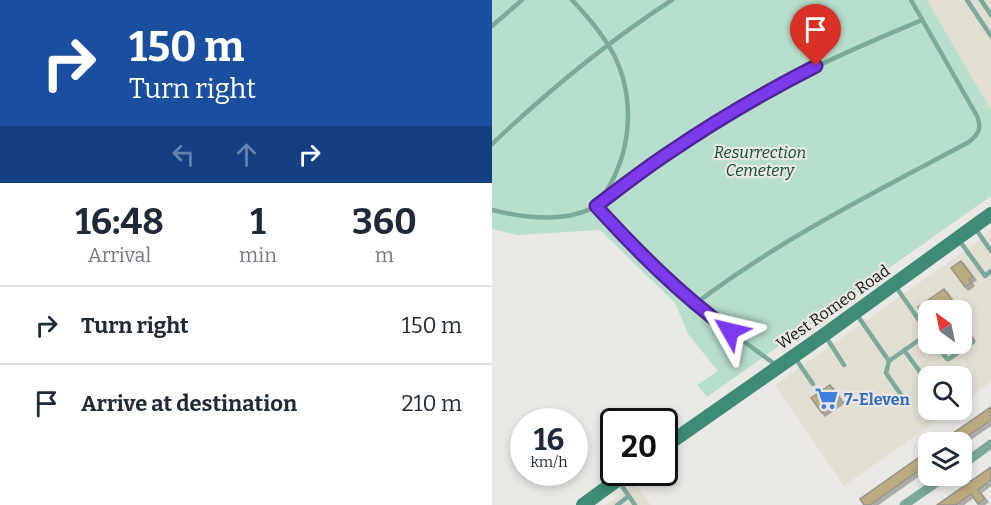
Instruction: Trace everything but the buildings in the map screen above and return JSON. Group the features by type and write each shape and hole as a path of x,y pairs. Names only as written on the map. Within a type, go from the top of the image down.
{"main road":[{"name":"West Romeo Road","path":"678,437 991,214"},
{"path":"583,505 609,486"}],"street":[{"path":"972,458 991,444"},
{"path":"904,505 932,486"}],"lane":[{"path":"492,26 522,0"},
{"path":"572,0 597,28 615,57 628,106 628,123 618,167 611,184 596,206"},
{"path":"492,144 608,44 672,0"},
{"path":"695,304 721,283 794,237 969,142 978,133 980,123 977,116 911,0"},
{"path":"967,0 991,36"},
{"path":"981,0 991,15"},
{"path":"492,210 523,216 556,217 585,212 732,112 840,55 922,20"},
{"path":"596,206 660,273 695,304 778,367"},
{"path":"974,226 991,251"},
{"path":"957,238 985,276 991,272"},
{"path":"895,284 918,318"},
{"path":"855,313 889,361"},
{"path":"824,335 844,365"},
{"path":"908,405 886,373 889,361 918,341"},
{"path":"904,350 918,369"},
{"path":"943,354 947,359 956,354"},
{"path":"794,356 813,384"},
{"path":"626,486 635,505"},
{"path":"617,505 629,496"}],"shaded area":[{"path":"927,0 991,0 991,110"},
{"path":"991,232 991,382 972,396 972,366 918,366 918,420 938,420 844,486 775,385"},
{"path":"632,486 637,486 651,505 605,505"}],"green space":[{"name":"Resurrection Cemetery","path":"492,0 927,0 991,110 991,196 707,397 697,385 718,371 688,334 675,303 600,230 517,235 492,229"}],"place":[{"name":"7-Eleven","path":"826,399"}],"route":[{"path":"730,331 660,273 596,206 700,132 816,66"}]}
